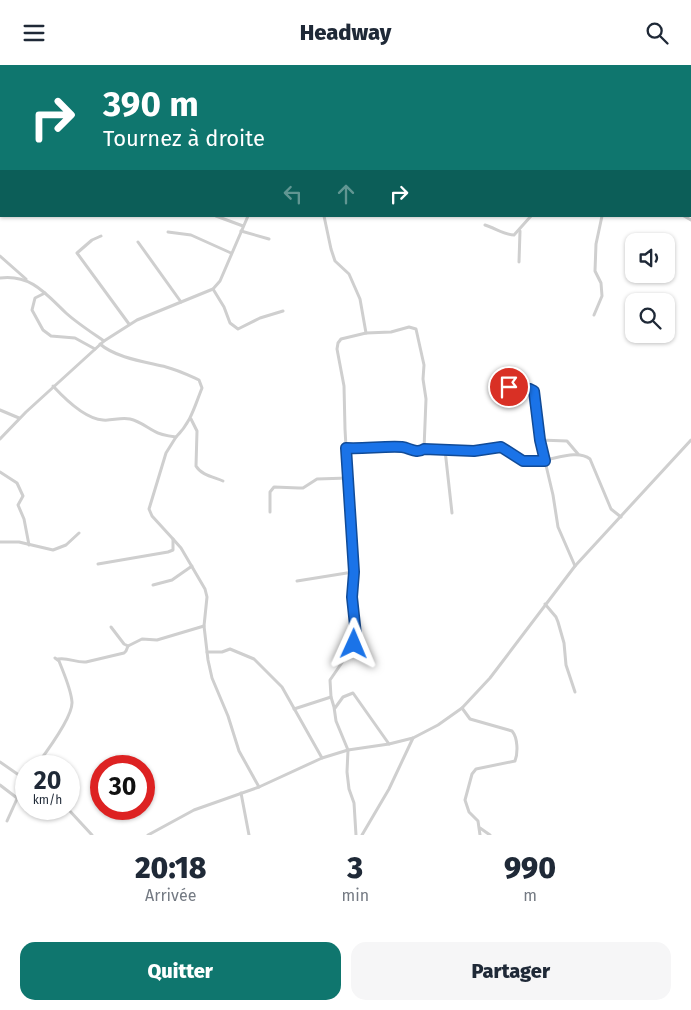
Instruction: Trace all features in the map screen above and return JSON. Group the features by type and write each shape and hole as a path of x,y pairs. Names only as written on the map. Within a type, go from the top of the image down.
{"street":[{"path":"219,217 243,226"},
{"path":"0,439 19,418 104,341 129,324 213,289 220,281 248,217"},
{"path":"324,217 330,249 335,261 349,274 360,299 366,333"},
{"path":"485,225 496,228 511,236 520,230 530,217"},
{"path":"594,315 602,296 601,283 595,271 596,244 602,217"},
{"path":"519,262 520,230"},
{"path":"241,231 269,239"},
{"path":"168,232 191,235 231,253"},
{"path":"101,236 77,253 129,324"},
{"path":"138,242 181,301"},
{"path":"0,256 66,313 104,341"},
{"path":"0,278 13,277 28,281"},
{"path":"213,289 224,307 230,323 238,329 260,318 283,311"},
{"path":"45,293 35,298 32,310 42,330 52,336 75,338 95,349"},
{"path":"356,835 354,803 349,789 347,772 348,750 336,721 330,680 350,651 356,635 352,597 354,572 344,385 339,362 338,343 341,339 366,333 391,332 409,327 416,329 424,365 423,379 426,399 424,449"},
{"path":"100,344 115,353 146,364 179,371 198,380 202,388 186,427 176,437 163,461 150,509 152,516 181,547 205,589 207,597 204,626 212,678 228,716 239,751 259,787"},
{"path":"53,386 77,409 92,417 102,421 114,418 129,419 140,422 160,434 176,437"},
{"path":"509,387 534,391 540,440 558,527 575,566"},
{"path":"0,410 19,418"},
{"path":"190,419 197,431 197,469 200,472 224,481"},
{"path":"540,440 567,441 578,455"},
{"path":"148,835 194,810 259,787 322,758 348,750 389,744 413,737 438,725 462,708 490,678 575,566 640,497 659,473 691,441"},
{"path":"346,448 400,447 420,451 424,449 474,451 501,447 523,461 545,461 585,455 590,459 611,509 621,517"},
{"path":"445,450 452,513"},
{"path":"0,472 18,485 23,497 18,505 24,519 29,545"},
{"path":"270,511 270,492 274,487 303,488 317,479 348,478"},
{"path":"0,542 11,541 44,549 58,549 66,545 79,533"},
{"path":"173,539 173,550"},
{"path":"98,564 168,552 181,547"},
{"path":"153,585 172,580 192,566"},
{"path":"297,581 354,572"},
{"path":"545,604 558,622 564,643 566,665 576,692"},
{"path":"43,755 71,709 71,698 56,659 65,658 82,663 124,653 128,646 142,639 157,640 204,626"},
{"path":"111,627 124,644 128,646"},
{"path":"207,652 222,652 230,649 251,657 282,687 322,758"},
{"path":"335,708 344,697 353,693 389,744"},
{"path":"294,709 331,697"},
{"path":"462,708 470,719 512,731 516,737 516,761 476,769 472,774 465,800 469,812 478,821 480,835"},
{"path":"362,835 389,789 413,737"},
{"path":"0,762 15,772"},
{"path":"0,785 15,796"},
{"path":"241,793 249,835"},
{"path":"7,821 15,803"},
{"path":"78,820 92,835"},
{"path":"480,828 490,835"}],"route":[{"path":"354,644 356,635 352,597 354,572 346,448 400,447 412,451 424,449 474,451 501,447 523,461 545,461 540,440 534,391 509,387"}]}
